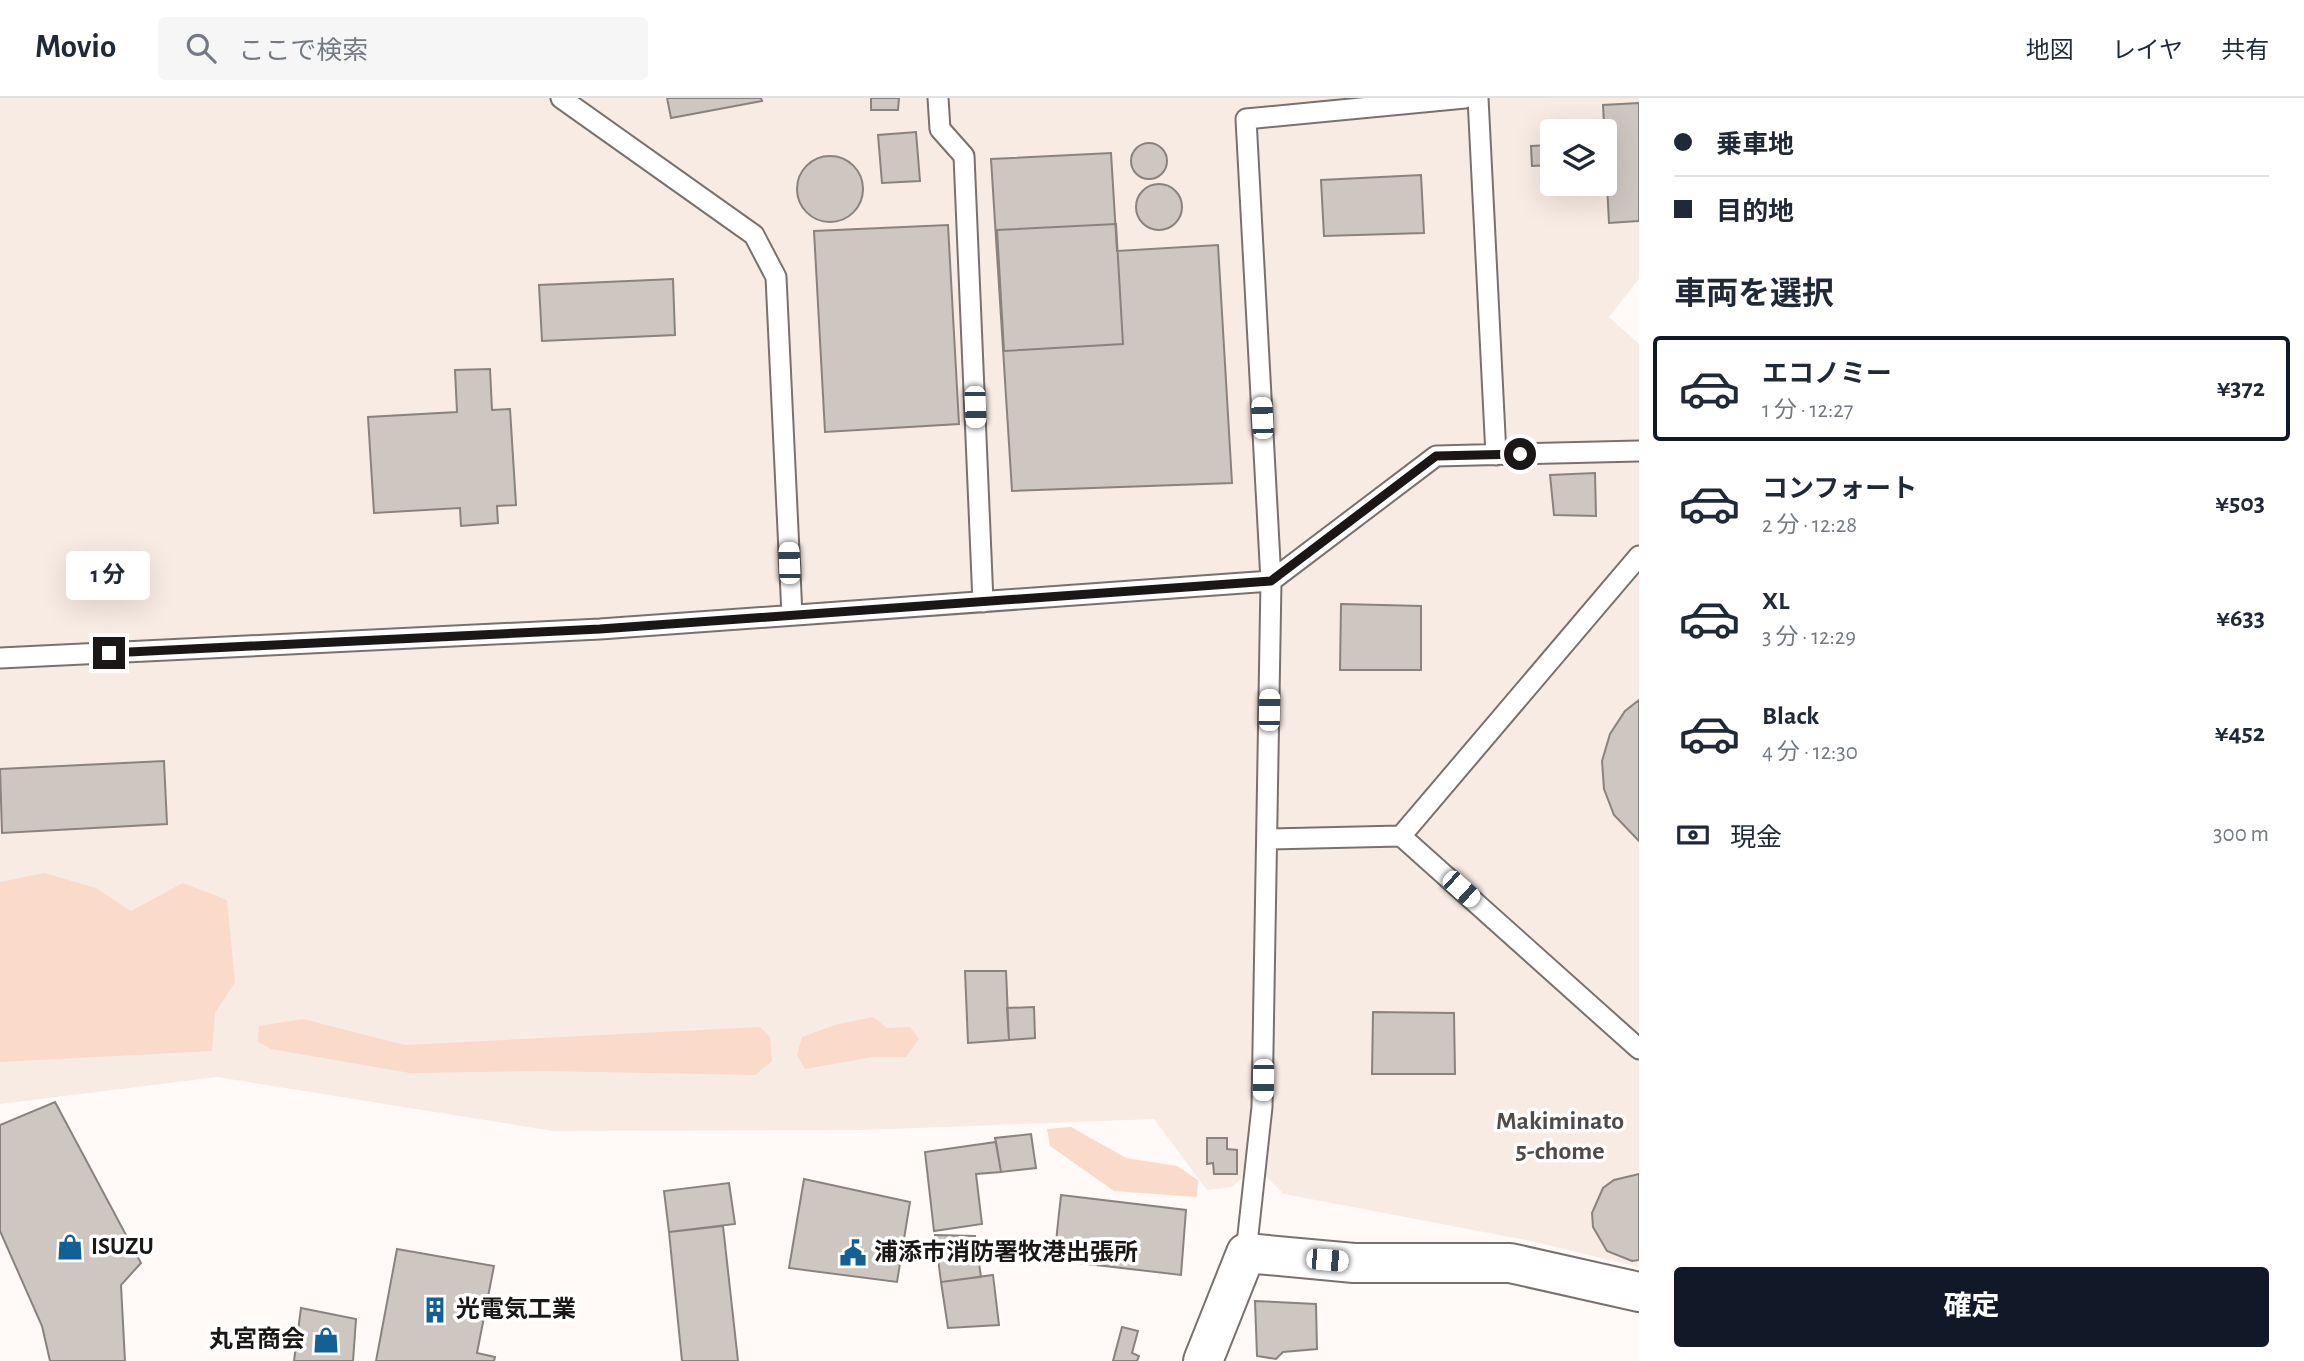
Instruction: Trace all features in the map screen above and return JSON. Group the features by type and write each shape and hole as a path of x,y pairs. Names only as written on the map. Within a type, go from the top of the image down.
{"street":[{"path":"1203,1361 1246,1254 1354,1263 1510,1263 1639,1292"}],"lane":[{"path":"561,98 754,235 776,277 792,615"},
{"path":"938,98 940,129 964,156 983,602"},
{"path":"1246,1254 1262,1107 1271,581 1246,119 1465,98"},
{"path":"1478,98 1496,455"},
{"path":"0,658 600,629 1271,581 1436,456 1639,451"},
{"path":"1401,836 1639,556"},
{"path":"1266,839 1401,836 1639,1049"}],"shaded area":[{"path":"0,98 1639,98 1639,279 1609,317 1639,344 1639,1267 1531,1241 1284,1194 1255,1166 1232,1187 1207,1190 1154,1119 863,1130 554,1131 217,1077 0,1104"},
{"path":"44,873 96,888 131,911 183,883 227,900 235,982 215,1013 212,1051 0,1062 0,882"},
{"path":"873,1017 887,1028 910,1027 919,1039 906,1057 873,1057 805,1069 797,1055 802,1037 835,1025"},
{"path":"303,1019 405,1045 760,1027 770,1037 772,1061 755,1075 543,1071 410,1073 271,1049 258,1042 259,1026"},
{"path":"1071,1127 1126,1158 1177,1166 1198,1180 1197,1197 1114,1191 1050,1146 1047,1129"}],"building":[{"path":"667,98 761,98 762,101 671,118"},
{"path":"871,98 899,98 898,110 871,110"},
{"path":"1639,103 1639,221 1609,223 1608,196 1617,196 1617,119 1604,119 1603,105"},
{"path":"916,132 920,181 882,183 878,135"},
{"path":"1149,143 1162,148 1167,161 1162,174 1149,179 1136,174 1131,161 1136,148"},
{"path":"1531,146 1540,146 1540,166 1532,166"},
{"path":"1111,153 1117,251 1218,245 1232,483 1012,491 991,159"},
{"path":"830,156 843,159 853,166 860,176 863,189 860,202 853,212 843,219 830,222 817,219 807,212 800,202 797,189 800,176 807,166 817,159"},
{"path":"1421,175 1424,233 1324,236 1321,180"},
{"path":"1159,184 1175,191 1182,207 1175,223 1159,230 1143,223 1136,207 1143,191"},
{"path":"1116,224 1123,344 1004,351 997,230"},
{"path":"948,225 959,424 825,432 814,231"},
{"path":"673,279 675,335 542,341 539,285"},
{"path":"490,369 492,410 510,409 516,505 497,506 498,523 461,526 460,508 374,513 368,417 457,412 455,370"},
{"path":"1595,473 1596,516 1554,515 1550,475"},
{"path":"1341,604 1421,606 1421,670 1340,670"},
{"path":"1639,700 1639,841 1614,815 1604,789 1602,761 1610,734 1625,711"},
{"path":"164,761 167,824 2,833 0,769"},
{"path":"965,971 1006,971 1009,1040 968,1043"},
{"path":"1034,1007 1035,1038 1009,1040 1007,1008"},
{"path":"1373,1012 1454,1013 1455,1074 1372,1074"},
{"name":"ISUZU","path":"55,1102 141,1263 121,1285 125,1361 50,1361 42,1326 0,1231 0,1125"},
{"path":"1031,1134 1036,1168 1001,1172 995,1138"},
{"path":"1207,1138 1227,1138 1227,1149 1237,1150 1237,1174 1214,1174 1213,1163 1207,1164"},
{"path":"996,1142 1001,1172 976,1174 982,1224 934,1231 925,1152"},
{"path":"1639,1174 1639,1260 1632,1261 1607,1251 1593,1227 1592,1213 1603,1188 1614,1180"},
{"path":"804,1179 910,1202 897,1282 789,1268"},
{"path":"729,1183 735,1224 669,1232 664,1191"},
{"path":"1061,1195 1186,1210 1181,1275 1054,1260"},
{"path":"723,1226 738,1361 682,1361 669,1232"},
{"path":"935,1235 975,1236 981,1277 941,1282"},
{"name":"光電気工業","path":"397,1249 494,1266 477,1353 495,1357 494,1361 376,1361"},
{"path":"993,1275 999,1325 948,1328 941,1282"},
{"path":"1255,1301 1316,1304 1317,1349 1283,1352 1276,1359 1257,1356"},
{"name":"丸宮商会","path":"301,1308 356,1319 353,1361 294,1361"},
{"path":"1122,1327 1138,1331 1132,1353 1139,1356 1137,1361 1113,1361"}],"place":[{"name":"ISUZU","path":"70,1247"},
{"name":"浦添市消防署牧港出張所","path":"853,1253"},
{"name":"光電気工業","path":"435,1310"},
{"name":"丸宮商会","path":"326,1340"}],"district":[{"name":"Makiminato 5-chome","path":"1560,1136"}],"route":[{"path":"109,653 600,629 1271,581 1436,456 1520,454"}]}
